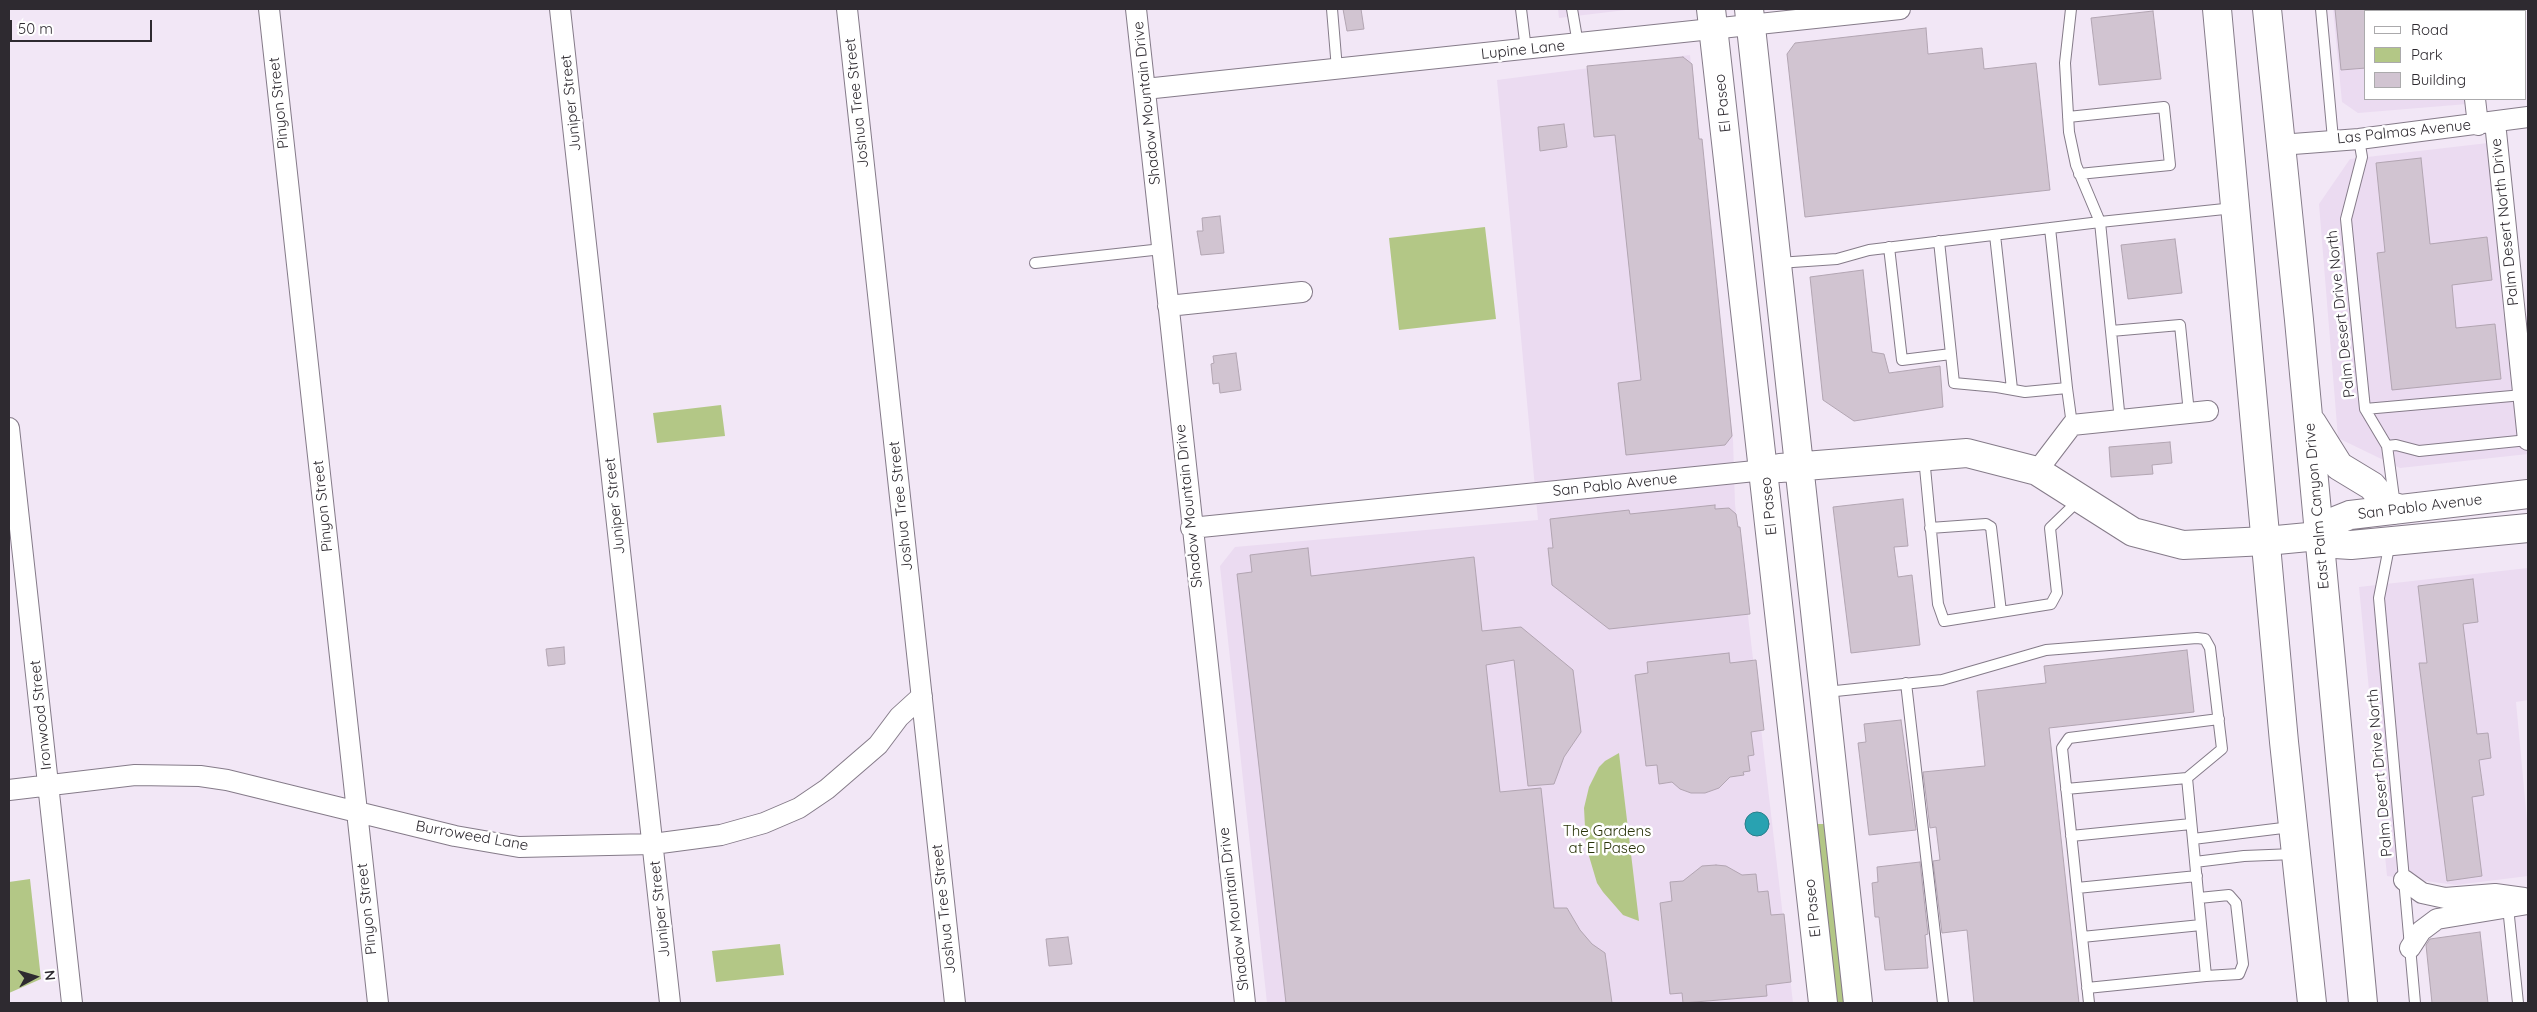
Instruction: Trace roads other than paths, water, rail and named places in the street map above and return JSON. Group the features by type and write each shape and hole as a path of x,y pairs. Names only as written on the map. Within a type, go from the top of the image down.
{"street":[{"name":"Pinyon Street","path":"269,9 378,1003"},
{"name":"Juniper Street","path":"560,9 670,1003"},
{"name":"Joshua Tree Street","path":"847,9 955,1003"},
{"name":"Shadow Mountain Drive","path":"1136,9 1191,528 1245,1003"},
{"name":"Lupine Lane","path":"1145,89 1578,44 1714,19 1888,9"},
{"path":"2217,9 2292,827 2312,1003"},
{"name":"East Palm Canyon Drive","path":"2267,9 2309,418 2362,1003"},
{"path":"1750,17 1858,1003"},
{"name":"El Paseo","path":"1714,19 1803,822 1825,997"},
{"name":"Palm Desert North Drive","path":"2475,100 2486,124 2522,312 2524,395 2528,440"},
{"name":"Las Palmas Avenue","path":"2280,145 2359,139 2486,124 2528,117"},
{"path":"1168,306 1302,292"},
{"path":"2037,471 2072,426 2199,412"},
{"path":"2309,418 2339,466 2372,486 2392,510"},
{"name":"Ironwood Street","path":"9,428 72,1003"},
{"name":"San Pablo Avenue","path":"1191,528 1798,466 1967,453 2037,471 2133,532 2183,545 2319,536 2335,544 2390,542 2528,528"},
{"name":"San Pablo Avenue","path":"2319,536 2330,523 2348,516 2528,494"},
{"name":"Burroweed Lane","path":"9,790 135,775 200,776 356,811 456,836 519,847 653,844 721,835 764,823 799,808 827,789 878,745 899,716 922,696"},
{"path":"1798,774 1808,783 1816,786 1824,782 1832,770"},
{"path":"1803,822 1810,813 1819,809 1837,816"},
{"path":"2404,880 2422,893 2445,898 2494,894 2528,899"},
{"path":"2410,948 2421,931 2437,919 2528,904"}],"lane":[{"path":"1332,9 1337,69"},
{"path":"1521,9 1526,50"},
{"path":"1572,9 1578,44"},
{"path":"2071,9 2064,63 2069,132 2080,174 2100,222 2120,421"},
{"path":"2321,9 2333,140"},
{"path":"2068,117 2164,107 2170,165 2080,174"},
{"name":"Palm Desert Drive North","path":"2359,139 2362,157 2346,219 2365,409 2387,446 2394,498 2437,505"},
{"path":"1776,263 1837,259 1868,250 2235,208"},
{"path":"2050,228 2072,426"},
{"path":"1995,235 2012,390"},
{"path":"1939,241 1954,383 2026,392 2068,388"},
{"path":"1889,248 1902,360 1951,354"},
{"path":"1035,263 1162,249"},
{"path":"2111,331 2180,325 2199,412"},
{"path":"2365,409 2524,395"},
{"path":"2387,446 2396,445 2419,451 2528,440"},
{"path":"1923,456 1938,604 1944,621 2051,604 2058,593 2050,528 2081,499"},
{"path":"1930,528 1986,524 1991,527 2001,612"},
{"name":"Palm Desert Drive North","path":"2390,542 2379,598 2415,1003"},
{"path":"1824,692 1942,680 2046,650 2197,638 2205,639 2210,648 2222,749 2187,778 2066,789"},
{"path":"1906,683 1943,1003"},
{"path":"2089,1003 2062,748 2068,738 2219,718"},
{"path":"2187,778 2206,976"},
{"path":"2071,836 2192,824"},
{"path":"2193,839 2292,827"},
{"path":"2195,862 2244,856 2295,854"},
{"path":"2077,888 2197,876"},
{"path":"2088,988 2240,974 2243,964 2236,904 2229,895 2199,898"},
{"path":"2508,907 2518,1003"},
{"path":"2082,937 2201,926"}],"water":[{"path":"1757,812 1765,816 1769,824 1765,832 1757,836 1749,832 1745,824 1749,816"}],"park label":[{"name":"The Gardens at El Paseo","path":"1607,840"}]}
